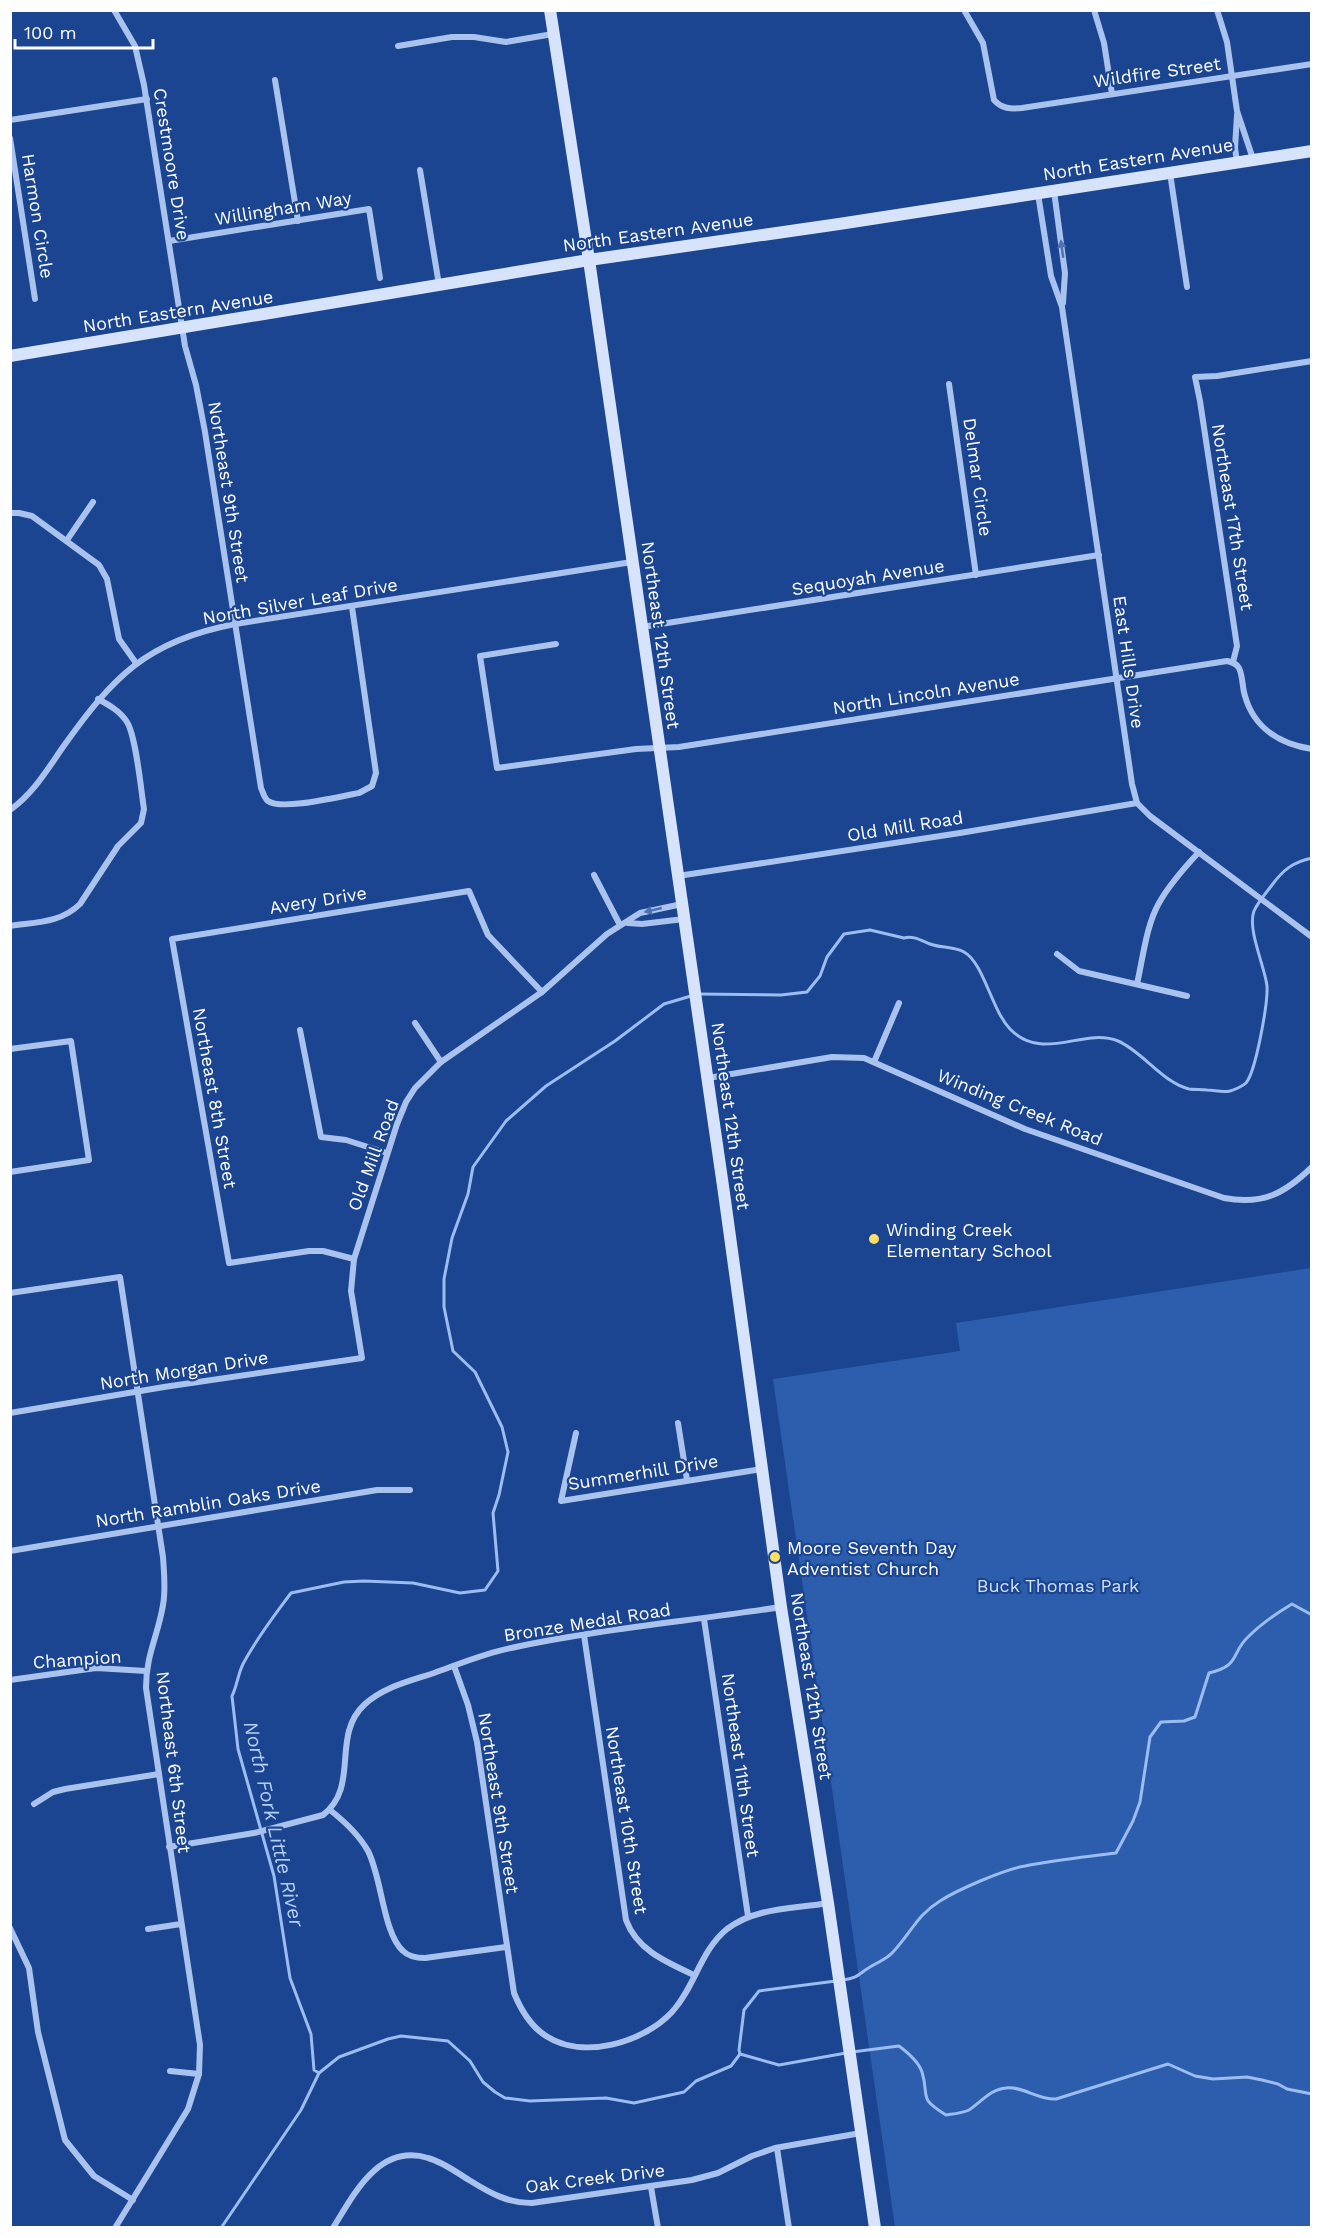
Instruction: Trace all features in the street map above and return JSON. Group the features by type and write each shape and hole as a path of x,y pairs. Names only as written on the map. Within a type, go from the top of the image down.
{"street":[{"name":"Crestmoore Drive","path":"114,10 135,46 147,99 183,329"},
{"name":"Northeast 12th Street","path":"550,10 589,260 781,1607 828,1903 875,2228"},
{"name":"Wildfire Street","path":"964,10 983,42 994,100 1008,108 1311,64"},
{"path":"1094,10 1104,43 1112,94"},
{"path":"1217,10 1225,34 1237,111 1235,148 1237,162"},
{"path":"398,46 452,38 506,42 553,34"},
{"path":"275,80 298,221"},
{"path":"10,120 147,99"},
{"path":"1237,111 1253,159"},
{"name":"Harmon Circle","path":"10,138 35,299"},
{"name":"North Eastern Avenue","path":"10,356 589,260 1311,151"},
{"path":"420,170 439,285"},
{"path":"1170,172 1187,287"},
{"name":"East Hills Drive","path":"1053,191 1065,273 1062,307"},
{"name":"East Hills Drive","path":"1038,193 1051,276 1062,307 1132,784 1137,803"},
{"name":"Willingham Way","path":"169,241 369,209 380,278"},
{"name":"Northeast 9th Street","path":"183,329 205,432 261,788 268,801 289,804 359,793 369,789 376,780 374,750 351,607"},
{"name":"Northeast 17th Street","path":"1233,662 1237,646 1195,377 1218,376 1311,361"},
{"name":"Delmar Circle","path":"949,384 976,575"},
{"path":"67,540 93,502"},
{"path":"10,513 32,516 93,558 105,573 119,639 136,663"},
{"name":"Sequoyah Avenue","path":"641,627 1099,555"},
{"name":"North Silver Leaf Drive","path":"10,810 29,794 98,699 136,663 186,638 235,624 632,562"},
{"name":"North Lincoln Avenue","path":"556,644 480,656 497,768 636,749 679,747 1221,661 1233,662"},
{"path":"1233,662 1239,669 1244,695 1251,710 1265,730 1281,741 1311,749"},
{"path":"10,926 59,918 72,912 80,904 118,846 136,829 143,817 144,809 131,729 123,716 98,699"},
{"path":"1137,803 1150,816 1311,937"},
{"name":"Old Mill Road","path":"678,876 960,833 1137,803"},
{"path":"1137,984 1154,915 1160,902 1199,852"},
{"path":"594,875 620,925"},
{"name":"Avery Drive","path":"172,939 469,891 488,935 542,992"},
{"name":"Old Mill Road","path":"362,1358 351,1291 354,1259 387,1153 406,1102 415,1088 441,1062 542,992 593,944 620,925 640,914 682,904"},
{"name":"Old Mill Road","path":"627,922 642,924 684,919"},
{"name":"Northeast 8th Street","path":"172,939 229,1263 309,1251 323,1251 354,1259"},
{"path":"1057,954 1079,971 1187,996"},
{"path":"874,1062 899,1003"},
{"path":"415,1023 441,1062"},
{"path":"300,1030 321,1137 346,1140 387,1153"},
{"path":"10,1049 71,1041 89,1160 10,1172"},
{"name":"Winding Creek Road","path":"707,1078 832,1057 856,1057 874,1062 1025,1129 1224,1198 1246,1202 1266,1198 1288,1188 1311,1167"},
{"name":"Northeast 6th Street","path":"10,1293 120,1277 163,1557 165,1589 163,1606 148,1656 147,1696 200,2045 199,2074 188,2109 116,2228"},
{"name":"North Morgan Drive","path":"10,1413 258,1372 362,1358"},
{"path":"678,1424 687,1480"},
{"name":"Summerhill Drive","path":"576,1433 561,1501 762,1469"},
{"name":"North Ramblin Oaks Drive","path":"10,1551 377,1490 410,1491"},
{"name":"Bronze Medal Road","path":"330,1810 342,1792 347,1735 354,1718 362,1706 398,1685 510,1648 781,1607"},
{"name":"Northeast 11th Street","path":"704,1619 748,1916"},
{"name":"Northeast 10th Street","path":"584,1635 626,1920 635,1939 644,1948 693,1975"},
{"name":"Northeast 9th Street","path":"454,1666 468,1705 477,1742 514,1993 527,2019 545,2036 576,2046 606,2045 644,2032 670,2013 688,1990 693,1975 713,1942 728,1928 748,1916"},
{"name":"Champion","path":"10,1680 96,1668 146,1671"},
{"path":"34,1804 53,1792 65,1789 159,1774"},
{"path":"169,1847 283,1827 323,1815 330,1810 368,1851 394,1938 404,1952 416,1958 425,1958 506,1947"},
{"path":"748,1916 761,1912 828,1903"},
{"path":"148,1929 182,1924"},
{"path":"10,1928 29,1968 38,2032 65,2140 94,2176 133,2200"},
{"path":"170,2071 199,2074"},
{"name":"Oak Creek Drive","path":"333,2228 368,2175 382,2164 401,2157 419,2156 435,2160 495,2196 520,2203 543,2203 706,2177 752,2156 777,2148 861,2133"},
{"path":"777,2148 789,2228"},
{"path":"651,2187 658,2228"}],"green space":[{"name":"Buck Thomas Park","path":"1311,1268 1311,2227 895,2227 773,1379 960,1351 956,1323"}],"waterway":[{"name":"North Fork Little River","path":"698,994 781,995 807,992 820,976 827,957 844,934 870,930 914,938 960,950 971,958 1003,1020 1023,1039 1049,1044 1091,1038 1118,1041 1136,1052 1179,1086 1221,1092 1230,1091 1245,1084 1250,1076 1266,1007 1267,986 1253,928 1254,911 1284,871 1294,864 1312,858"},
{"name":"North Fork Little River","path":"319,2073 314,2070 311,2034 290,1978 274,1876 238,1749 232,1696 240,1672 259,1637 291,1593 344,1582 364,1581 413,1583 460,1593 485,1590 498,1571 493,1513 508,1452 502,1427 475,1372 453,1351 444,1307 444,1279 452,1238 468,1194 473,1167 506,1121 546,1086 615,1041 664,1004 691,996"},
{"path":"843,1980 855,1977 888,1957 925,1912 948,1896 969,1886 1016,1868 1116,1853 1140,1802 1150,1737 1161,1722 1184,1721 1195,1717 1209,1673 1231,1662 1243,1642 1270,1618 1292,1604 1312,1615"},
{"path":"221,2228 301,2110 319,2073 339,2057 401,2036 448,2041 470,2061 483,2082 505,2098 530,2101 606,2098 634,2103 684,2092 696,2081 731,2066 740,2054 744,2010 759,1991 836,1981"},
{"path":"852,2052 899,2046 920,2069 928,2100 946,2115 969,2110 991,2093 1001,2089 1018,2089 1056,2099 1168,2064 1195,2076 1213,2079 1247,2077 1312,2094"},
{"path":"740,2054 779,2065 846,2053"}],"place":[{"name":"Winding Creek Elementary School","path":"874,1239"},
{"name":"Moore Seventh Day Adventist Church","path":"775,1557"}]}
